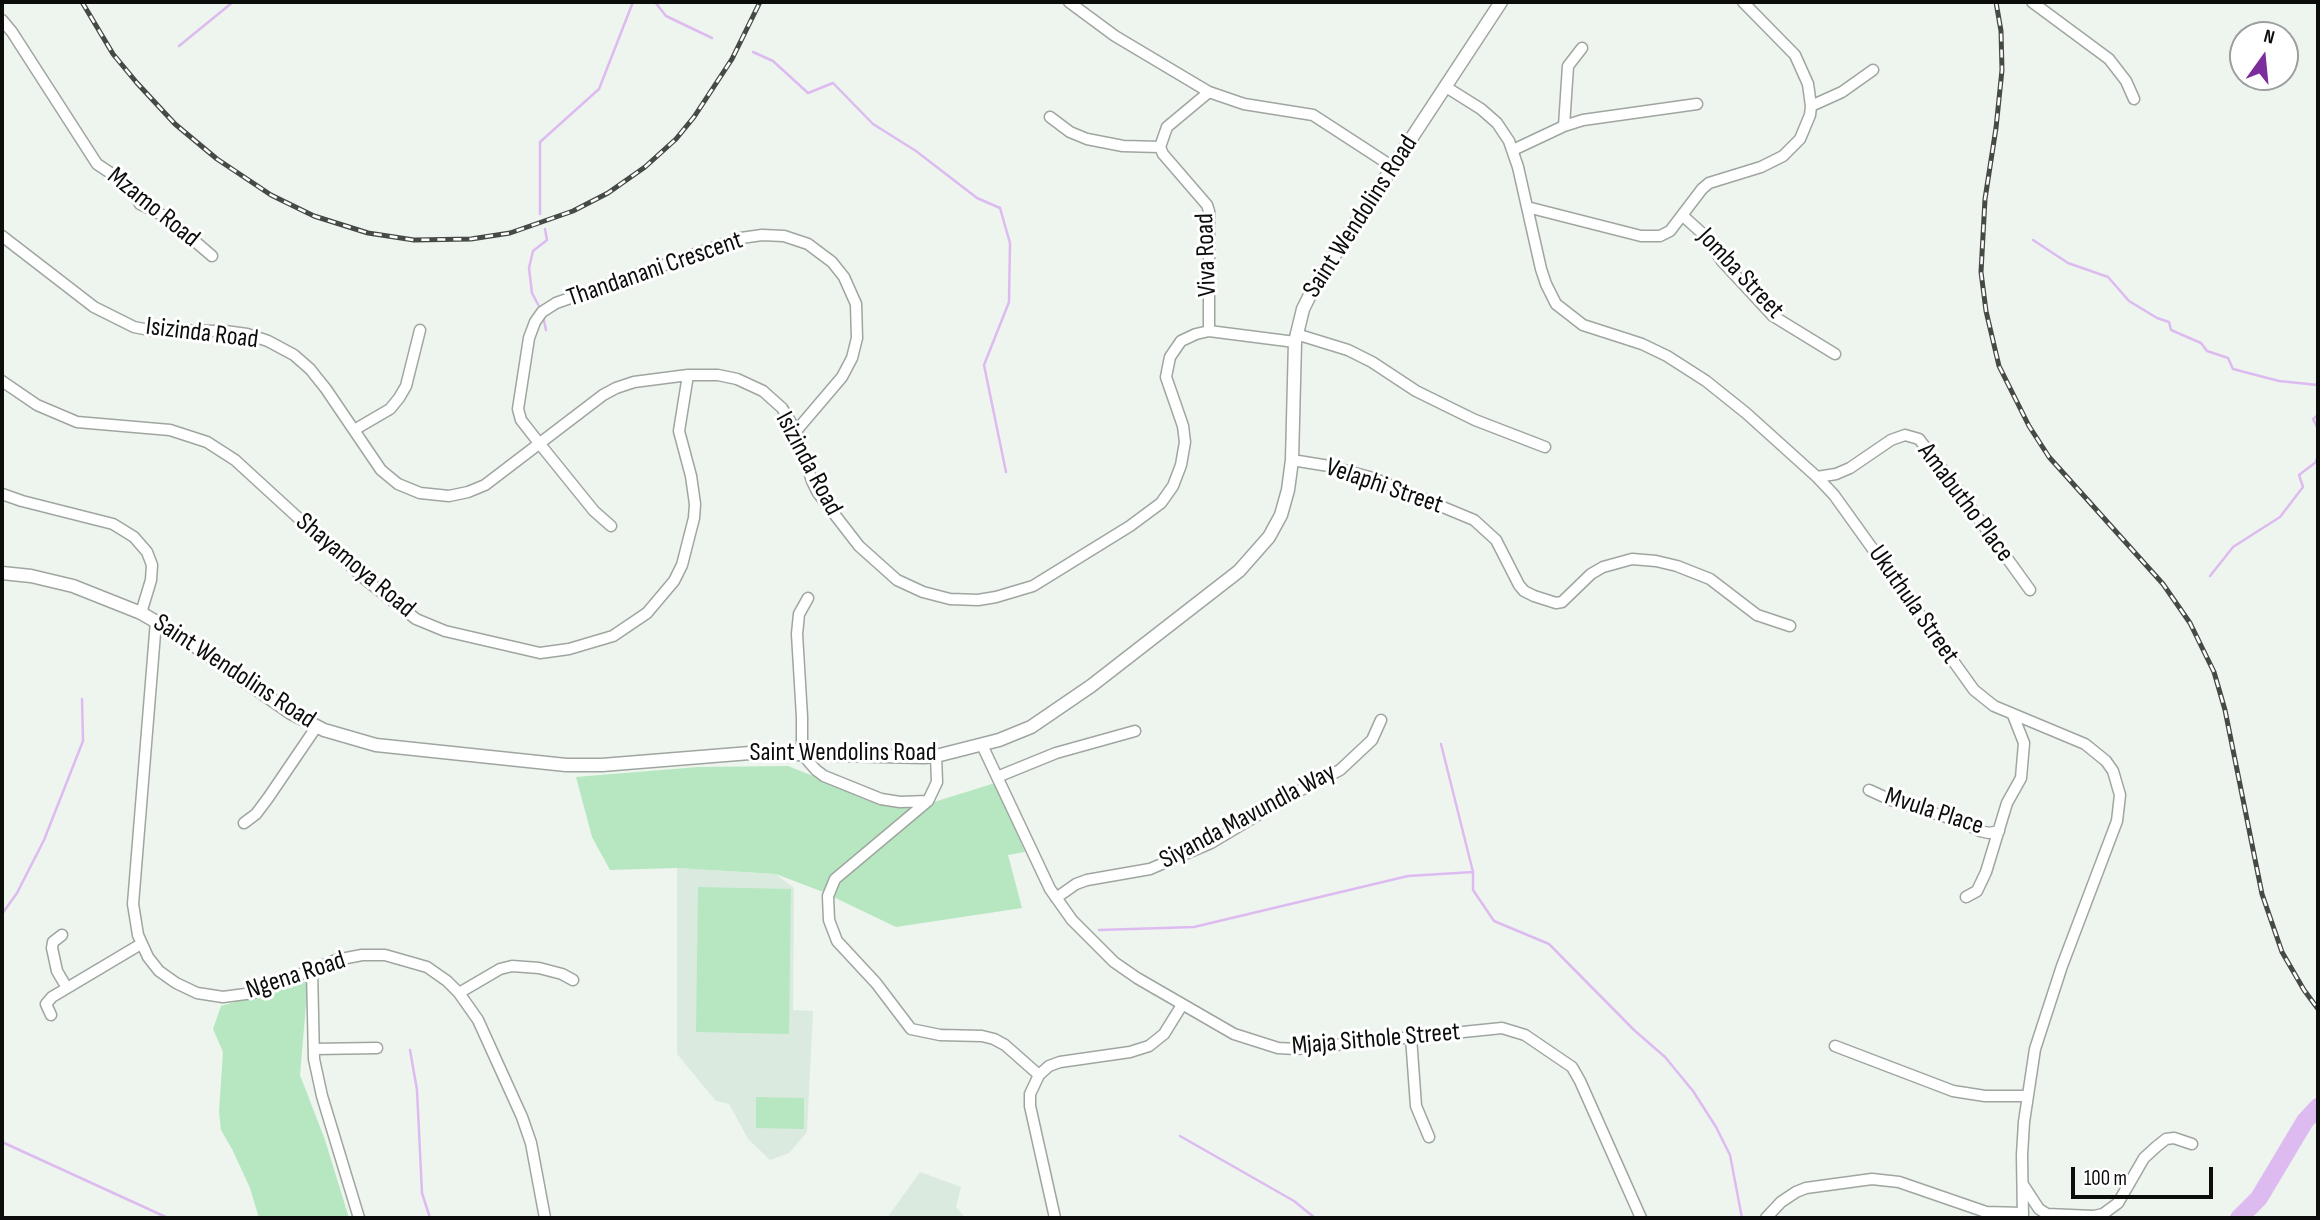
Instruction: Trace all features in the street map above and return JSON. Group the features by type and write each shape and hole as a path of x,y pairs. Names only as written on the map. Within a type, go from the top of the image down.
{"street":[{"path":"1069,2 1115,36 1209,92 1244,104 1313,115 1393,167"},
{"name":"Saint Wendolins Road","path":"2,573 31,576 73,586 141,613 291,713 352,739 385,747 566,765 630,764 750,753 936,756 982,745 1031,727 1061,708 1239,571 1269,537 1281,515 1288,490 1292,460 1295,338 1303,309 1315,285 1501,2"},
{"path":"1682,215 1709,183 1761,167 1783,156 1800,139 1805,128 1811,106 1808,84 1795,55 1742,2"},
{"path":"2032,2 2109,59 2126,81 2134,99"},
{"name":"Mzamo Road","path":"2,20 97,164 130,186 140,204 168,218 212,256"},
{"path":"1564,126 1568,66 1582,48"},
{"path":"1811,106 1842,92 1873,70"},
{"name":"Ukuthula Street","path":"1446,86 1470,101 1504,132 1513,150 1546,284 1556,304 1583,325 1642,344 1688,368 1746,413 1817,477 1852,519 1965,680 1994,706 2072,738 2097,753 2113,771 2120,795 2120,807 2112,837 2046,1012 2035,1049 2027,1096 2022,1155 2023,1216"},
{"path":"1050,117 1070,132 1087,139 1123,146 1160,147 1167,127 1209,92"},
{"path":"1513,150 1583,120 1697,104"},
{"name":"Viva Road","path":"1160,147 1209,211 1209,331"},
{"name":"Jomba Street","path":"1527,206 1641,236 1654,237 1670,231 1682,215 1703,234 1722,261 1773,316 1835,354"},
{"name":"Thandanani Crescent","path":"611,526 594,510 521,420 519,402 529,338 542,312 556,303 717,246 762,234 784,236 808,244 832,262 844,277 856,304 857,338 848,368 796,431"},
{"name":"Isizinda Road","path":"2,236 94,307 124,322 149,330 225,331 247,334 268,341 294,355 310,369 381,470 409,489 434,496 468,492 485,485 603,395 616,388 634,382 688,374 718,375 752,385 782,408 796,431 818,494 859,546 897,580 923,592 950,599 978,600 1033,586 1130,526 1161,503 1177,476 1185,442 1183,426 1166,377 1170,357 1181,341 1209,331"},
{"path":"354,430 390,409 399,398 405,386 420,330"},
{"path":"1209,331 1295,338 1348,350 1372,362 1416,391 1475,420 1545,447"},
{"name":"Shayamoya Road","path":"2,381 37,405 77,422 170,430 208,442 234,460 366,580 416,619 445,631 540,653 569,649 613,636 647,613 674,581 682,565 694,519 691,475 679,431 688,374"},
{"name":"Amabutho Place","path":"1817,477 1836,474 1850,468 1891,440 1905,435 1919,439 2030,590"},
{"name":"Velaphi Street","path":"1292,460 1329,466 1373,478 1474,520 1496,540 1524,591 1556,603 1566,599 1603,566 1632,559 1656,561 1690,570 1710,579 1757,615 1790,626"},
{"path":"2,494 113,524 134,537 147,552 152,565 151,580 141,613"},
{"path":"808,598 799,614 797,634 802,754 824,776 881,799 900,802 928,801"},
{"name":"Ngena Road","path":"156,621 133,904 141,944 159,971 176,983 197,993 223,997 253,993 337,960 362,955 386,954 426,967 447,981 478,1020 522,1117 531,1143 545,1218"},
{"path":"1966,897 1977,891 1982,881 2007,803 2021,778 2025,750 2013,715"},
{"name":"Siyanda Mavundla Way","path":"1056,898 1087,880 1150,869 1211,843 1293,794 1340,770 1371,740 1381,720"},
{"path":"244,823 256,814 317,726"},
{"path":"997,777 1056,753 1135,731"},
{"name":"Mjaja Sithole Street","path":"982,745 1042,874 1056,898 1072,920 1114,961 1243,1038 1278,1048 1296,1049 1502,1028 1525,1035 1572,1067 1641,1218"},
{"path":"936,756 937,782 928,801 835,879 828,896 829,920 837,941 876,983 911,1029 940,1035 982,1036 994,1039 1013,1051 1039,1075"},
{"name":"Mvula Place","path":"1870,790 1891,800 1962,822 1980,831 1999,831"},
{"path":"62,935 52,948 57,971 67,988"},
{"path":"51,1015 47,1010 48,1001 141,944"},
{"path":"459,993 512,966 539,968 562,974 573,981"},
{"path":"312,970 314,1049 322,1096 359,1218"},
{"path":"1055,1218 1030,1106 1030,1094 1039,1075 1049,1066 1060,1062 1130,1052 1149,1046 1164,1034 1182,1004"},
{"path":"1411,1037 1416,1106 1429,1137"},
{"path":"1835,1046 1953,1091 1985,1096 2027,1096"},
{"path":"314,1049 377,1048"},
{"path":"2022,1180 2031,1199 2042,1212 2052,1215 2094,1216 2109,1211 2118,1203 2144,1158 2166,1139 2177,1138 2192,1144"},
{"path":"1766,1218 1781,1202 1796,1192 1817,1186 1872,1179 1899,1182 1986,1212 2023,1216"}],"shaded area":[{"path":"677,868 776,874 794,888 793,1010 813,1011 807,1132 789,1153 770,1160 748,1139 729,1104 716,1101 677,1054"},
{"path":"920,1172 961,1187 956,1207 966,1218 887,1218"}],"green space":[{"path":"788,766 886,805 931,803 995,783 1025,852 1008,855 1022,908 896,927 823,892 776,874 677,868 610,870 592,837 576,777 698,767"},
{"path":"698,887 791,889 789,1034 696,1032"},
{"path":"308,981 300,1075 325,1140 349,1218 259,1218 250,1188 221,1130 219,1112 223,1052 213,1029 221,1006"},
{"path":"756,1097 804,1098 804,1129 756,1128"}],"waterway":[{"path":"179,46 233,2"},
{"path":"540,214 540,142 599,89 633,2"},
{"path":"655,2 666,16 712,38"},
{"path":"753,52 773,61 808,93 833,83 873,124 916,151 977,198 1000,208 1010,243 1009,302 984,365 1006,472"},
{"path":"541,310 532,293 529,268 533,251 547,240 545,229"},
{"path":"2033,240 2068,263 2108,277 2129,301 2169,322 2171,330 2201,343 2207,351 2228,358 2233,369 2279,381 2318,385"},
{"path":"543,316 546,330"},
{"path":"2318,415 2313,419 2318,429"},
{"path":"2210,576 2233,547 2280,517 2303,487 2299,475 2316,462 2318,454"},
{"path":"2,914 17,893 44,840 83,741 82,699"},
{"path":"1441,744 1473,872 1473,890 1494,921 1549,944 1634,1030 1665,1057 1693,1091 1730,1155 1742,1218"},
{"path":"1099,930 1194,927 1408,876 1473,872"},
{"path":"410,1050 417,1090 422,1193 430,1218"},
{"path":"2239,1218 2259,1198 2305,1121 2318,1107"},
{"path":"1180,1136 1294,1201 1315,1218"},
{"path":"2,1142 168,1218"}],"railway":[{"path":"82,2 113,54 137,83 175,124 217,159 271,195 314,216 368,233 414,240 471,239 510,233 573,211 608,193 645,167 676,139 694,117 732,59 760,2"},
{"path":"1996,2 2001,31 2002,70 1985,199 1981,272 1986,311 1999,366 2029,426 2049,457 2163,584 2190,623 2214,672 2225,710 2262,894 2282,952 2318,1009"}]}
